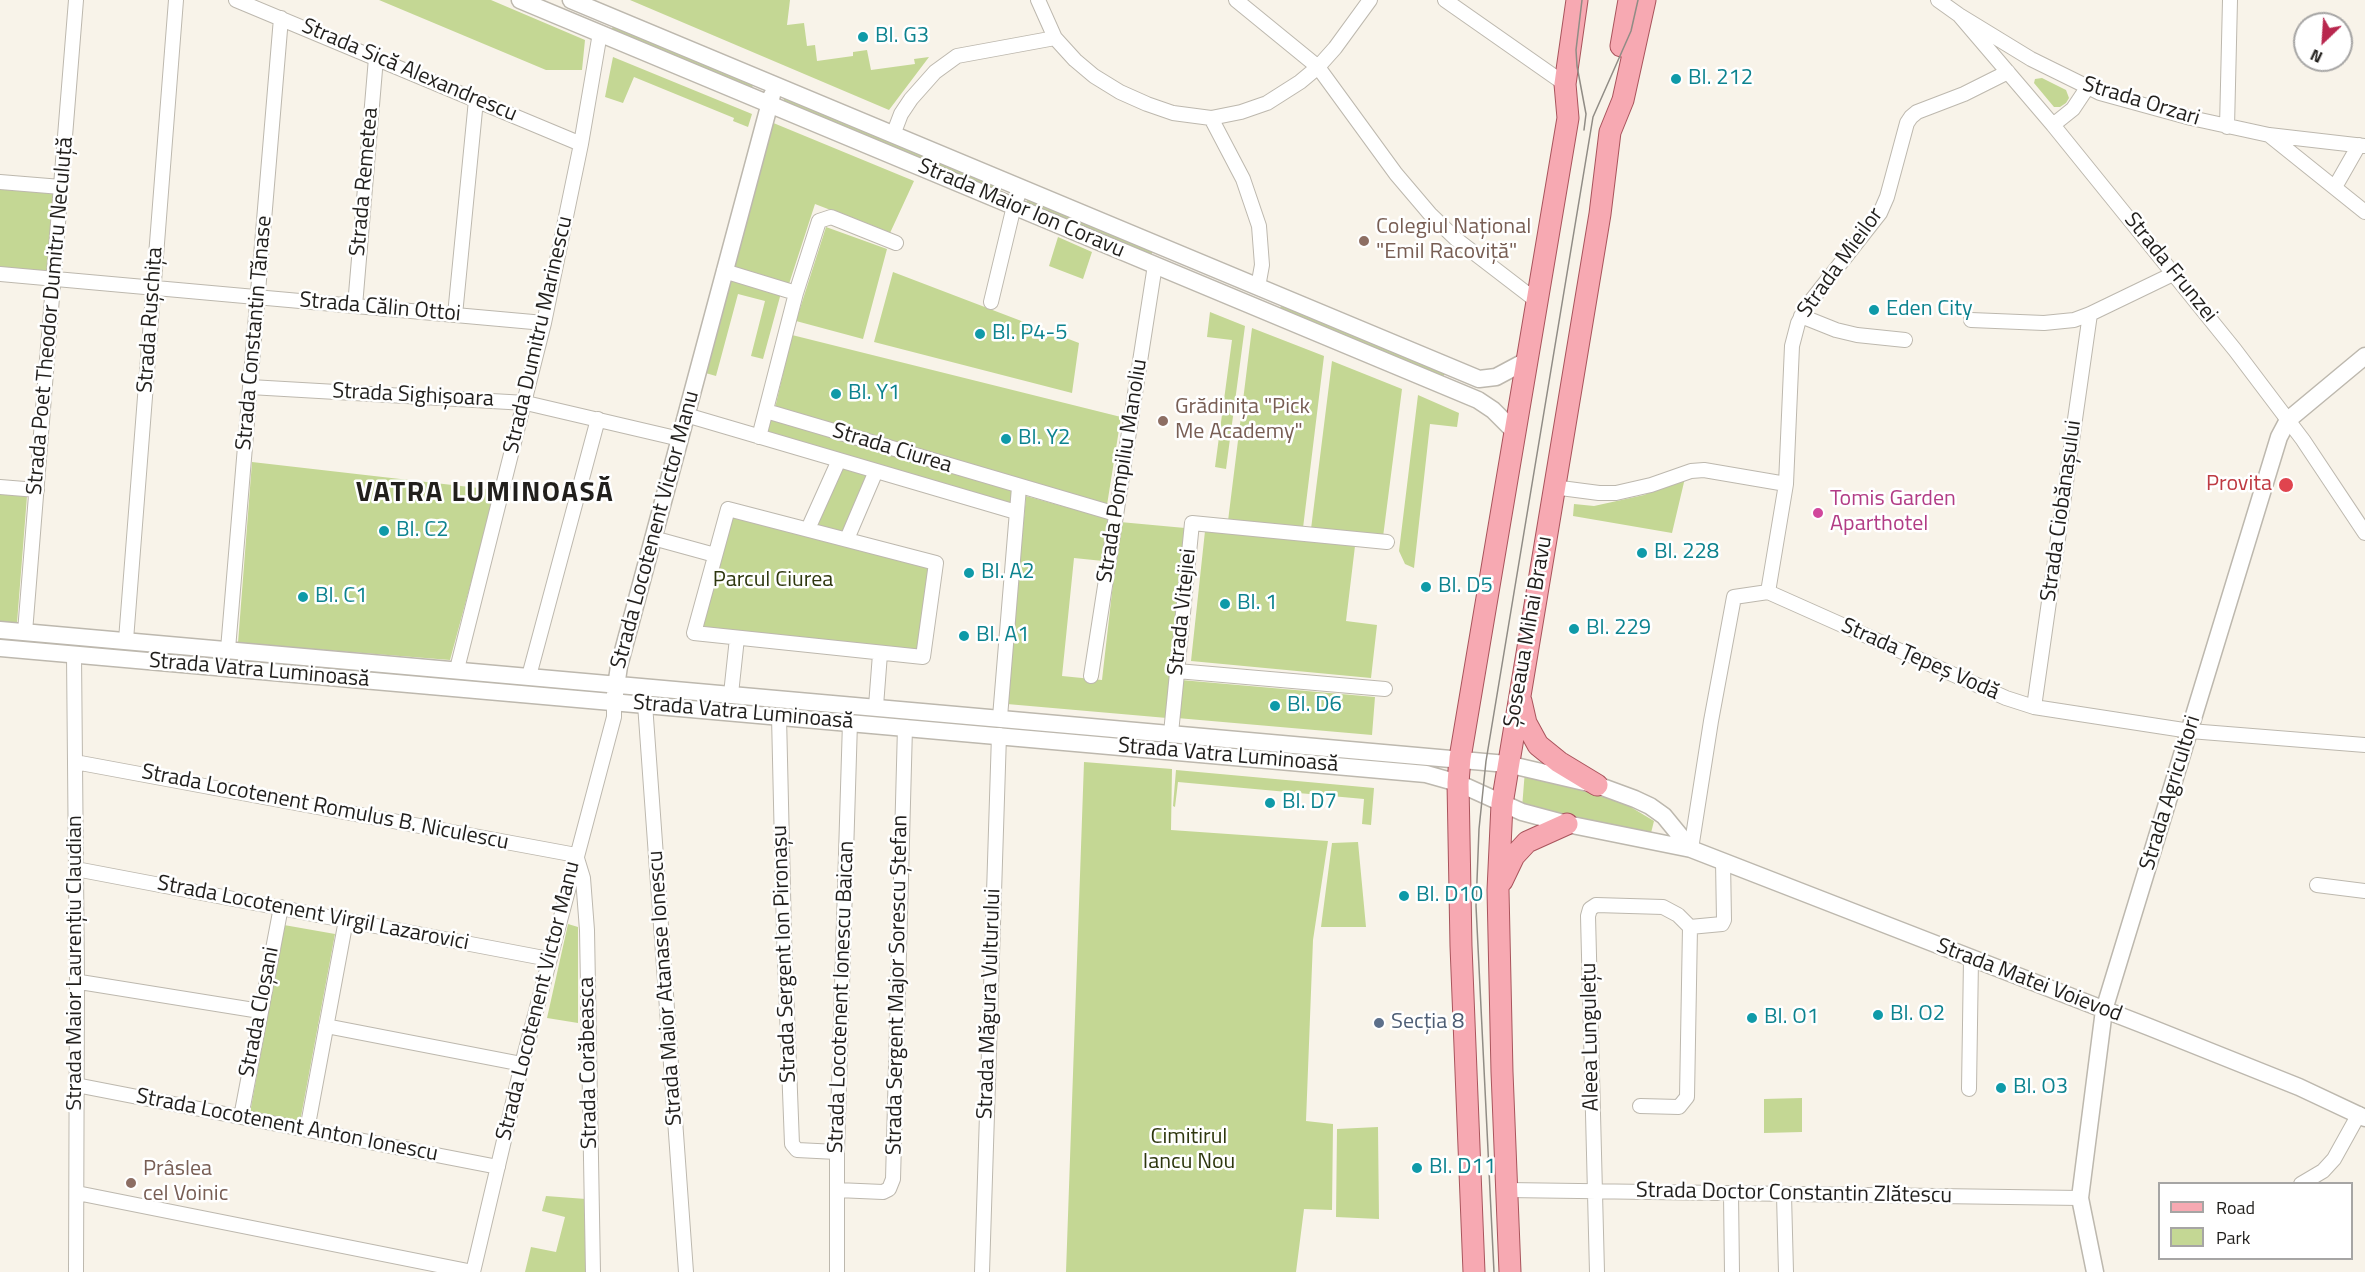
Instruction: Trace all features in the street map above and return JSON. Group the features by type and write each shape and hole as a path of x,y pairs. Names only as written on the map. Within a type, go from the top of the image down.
{"main road":[{"path":"1568,118 1565,84 1577,0"},
{"path":"1474,1272 1461,946 1458,783 1460,758 1514,431 1590,0"},
{"path":"1610,132 1629,0"},
{"name":"Șoseaua Mihai Bravu","path":"1510,1272 1498,890 1492,799 1497,763 1519,688 1600,214 1610,132 1623,100 1645,0"},
{"path":"1519,688 1526,723 1538,745 1559,762 1597,785"},
{"path":"1498,890 1520,848 1538,835 1568,824"}],"street":[{"name":"Strada Poet Theodor Dumitru Neculuță","path":"25,632 76,0"},
{"name":"Strada Rușchița","path":"126,640 176,0"},
{"name":"Strada Sică Alexandrescu","path":"236,0 581,144"},
{"name":"Strada Maior Ion Coravu","path":"520,0 1478,400 1514,431"},
{"name":"Strada Maior Ion Coravu","path":"571,0 1479,379 1496,377 1527,361"},
{"path":"1038,0 1055,38 1094,76 1120,92 1147,104 1173,112 1211,118 1241,112 1267,103 1293,87 1318,67 1370,0"},
{"path":"1445,0 1565,84"},
{"name":"Strada Orzari","path":"1938,0 2031,59 2087,88 2115,98 2269,135 2362,146"},
{"path":"2228,127 2230,0"},
{"path":"1240,1 1318,67 1396,174 1430,214 1456,239 1538,302"},
{"path":"600,33 607,15"},
{"name":"Strada Frunzei","path":"1959,15 2175,273 2288,420 2365,533"},
{"name":"Strada Constantin Tănase","path":"228,649 281,18"},
{"name":"Strada Dumitru Marinescu","path":"457,669 526,403 544,323 581,144 600,33"},
{"path":"893,135 911,99 948,61 965,53 1055,38"},
{"name":"Strada Remetea","path":"354,306 376,58"},
{"name":"Strada Mieilor","path":"1768,592 1786,484 1792,345 1801,316 1880,213 1887,197 1907,123 1911,117 2008,72"},
{"name":"Strada Locotenent Victor Manu","path":"473,1272 522,1064 614,717 616,683 653,538 769,104 776,86"},
{"path":"2053,125 2073,109 2087,88"},
{"path":"454,315 476,100"},
{"path":"1211,118 1240,171 1259,226 1262,246 1258,287 1251,305"},
{"path":"2269,135 2365,212"},
{"path":"2335,187 2362,146"},
{"path":"0,182 61,187"},
{"path":"991,302 1014,206 1021,188"},
{"path":"759,437 796,293 819,221 831,218 896,243"},
{"path":"1155,265 1162,247"},
{"name":"Strada Pompiliu Manoliu","path":"1090,676 1155,265"},
{"path":"724,272 796,293"},
{"path":"1971,320 2044,323 2074,320 2090,315 2175,273"},
{"name":"Strada Călin Ottoi","path":"0,274 544,323"},
{"name":"Strada Ciobănașului","path":"2034,707 2090,315"},
{"path":"1801,316 1819,325 1846,333 1905,340"},
{"name":"Strada Agricultori","path":"2095,1272 2080,1198 2104,1010 2279,437 2288,420 2365,356"},
{"name":"Strada Sighișoara","path":"250,387 526,403 680,439"},
{"name":"Strada Ciurea","path":"766,411 1116,514"},
{"name":"Strada Ciurea","path":"686,416 1016,513"},
{"path":"529,676 598,419"},
{"name":"Strada Ciurea","path":"808,529 839,460"},
{"path":"1553,487 1616,493 1651,486 1691,471 1704,470 1786,484"},
{"name":"Strada Ciurea","path":"847,539 876,471"},
{"path":"0,487 37,490"},
{"path":"999,735 1019,487"},
{"path":"728,509 847,539 936,563 923,657 694,633 728,509"},
{"name":"Strada Vitejiei","path":"1171,733 1192,523 1387,542"},
{"path":"653,538 715,555"},
{"path":"1691,849 1711,721 1734,597 1768,592"},
{"name":"Strada Țepeș Vodă","path":"1768,592 2006,698 2034,707 2190,731 2365,746"},
{"name":"Strada Vatra Luminoasă","path":"0,630 1000,717 1497,763"},
{"path":"731,694 737,638"},
{"name":"Strada Vatra Luminoasă","path":"0,648 1426,774 1458,783 1492,799"},
{"path":"876,706 880,654"},
{"name":"Strada Maior Laurențiu Claudian","path":"74,655 77,979 76,1272"},
{"path":"1177,671 1385,689"},
{"name":"Strada Maior Atanase Ionescu","path":"645,704 686,1272"},
{"name":"Strada Sergent Ion Pironașu","path":"778,716 792,1144 797,1150 837,1152"},
{"name":"Strada Locotenent Ionescu Baican","path":"837,1272 837,1152 850,722"},
{"name":"Strada Sergent Major Sorescu Ștefan","path":"837,1190 883,1192 889,1189 893,1179 905,727"},
{"name":"Strada Măgura Vulturului","path":"982,1272 999,735"},
{"name":"Strada Locotenent Romulus B. Niculescu","path":"75,762 576,855"},
{"name":"Strada Matei Voievod","path":"1497,763 1597,785 1650,806 1669,822 1691,849"},
{"name":"Strada Matei Voievod","path":"1492,799 1568,824 1691,849 2299,1087 2362,1116"},
{"name":"Strada Corăbeasca","path":"576,855 583,878 586,915 593,1272"},
{"path":"1640,1106 1679,1107 1687,1096 1690,927 1717,926 1724,920 1722,861"},
{"name":"Strada Locotenent Virgil Lazarovici","path":"76,869 549,959"},
{"path":"2316,885 2365,891"},
{"name":"Aleea Lungulețu","path":"1597,1272 1588,916 1590,909 1596,905 1663,907 1678,915 1690,927"},
{"name":"Strada Cloșani","path":"241,1117 280,907"},
{"path":"307,1130 346,920"},
{"path":"1969,1089 1971,959"},
{"path":"77,979 80,982 260,1011"},
{"path":"326,1026 522,1064"},
{"name":"Strada Locotenent Anton Ionescu","path":"76,1085 498,1167"},
{"path":"2304,1182 2323,1171 2334,1159 2362,1116"},
{"name":"Strada Doctor Constantin Zlătescu","path":"1507,1190 2080,1198"},
{"path":"77,1193 473,1272"},
{"path":"1731,1194 1732,1272"},
{"path":"1784,1195 1786,1272"}],"green space":[{"path":"379,0 491,0 585,40 582,70 546,70"},
{"path":"630,0 790,0 787,25 804,23 807,46 815,45 817,61 853,56 853,52 867,50 871,70 915,64 914,59 929,57 889,110"},
{"path":"613,26 753,84 753,86 751,88 611,32"},
{"path":"613,57 752,114 748,127 733,121 734,118 634,77 623,103 605,97"},
{"path":"2042,78 2066,90 2069,98 2066,103 2060,107 2054,107 2034,83 2035,79"},
{"path":"785,97 1002,188 1001,191 998,194 783,101"},
{"path":"771,122 914,181 890,233 815,204 789,284 732,269"},
{"path":"0,189 52,193 58,199 52,269 45,276 0,272"},
{"path":"1028,199 1153,251 1151,256 1026,204"},
{"path":"826,227 887,249 863,339 796,321"},
{"path":"1058,237 1092,252 1083,279 1049,266"},
{"path":"893,272 1079,343 1072,393 874,342"},
{"path":"728,278 781,293 763,359 751,356 765,301 738,294 716,376 702,372"},
{"path":"1283,302 1445,373 1443,377 1278,312"},
{"path":"1210,312 1245,326 1226,469 1215,467 1232,340 1207,337"},
{"path":"1252,328 1324,356 1303,528 1228,521"},
{"path":"792,335 1121,417 1107,505 775,408"},
{"path":"1332,361 1402,389 1383,537 1311,529"},
{"path":"1418,395 1459,413 1457,427 1430,424 1414,568 1405,564 1399,551"},
{"path":"769,416 1014,491 1012,508 764,435"},
{"path":"252,462 496,490 450,660 238,643"},
{"name":"Parcul Ciurea","path":"840,464 873,473 844,541 933,565 921,653 699,630 730,514 809,532"},
{"path":"1685,478 1672,533 1573,516 1574,504 1594,506 1644,495"},
{"path":"0,494 27,496 17,623 0,622"},
{"path":"1026,496 1109,519 1103,561 1074,558 1062,676 1102,680 1120,522 1185,528 1167,718 1007,704"},
{"path":"1205,531 1355,546 1346,621 1377,625 1371,678 1191,661"},
{"name":"Bl. D6","path":"1181,680 1375,697 1372,735 1177,718"},
{"name":"Cimitirul Iancu Nou","path":"1084,762 1172,769 1171,830 1328,841 1313,940 1306,1121 1333,1124 1332,1210 1304,1209 1296,1272 1066,1272"},
{"path":"1176,770 1374,788 1371,825 1362,824 1364,799 1178,782 1175,807 1173,806"},
{"path":"1525,770 1593,789 1624,803 1654,821 1650,837 1522,808"},
{"path":"1358,842 1366,927 1321,927 1332,843"},
{"path":"568,924 578,927 578,1023 547,1018"},
{"path":"284,925 335,934 300,1122 250,1113"},
{"path":"1802,1098 1802,1132 1764,1133 1764,1099"},
{"path":"1378,1127 1379,1219 1336,1217 1337,1129"},
{"path":"546,1196 586,1199 587,1272 525,1272 531,1247 556,1252 565,1217 542,1211"}],"tram line":[{"path":"1582,0 1576,50 1586,114 1584,130"},
{"path":"1494,1272 1476,906 1479,829 1486,761 1593,117 1631,31 1638,0"}],"place":[{"name":"Bl. G3","path":"863,37"},
{"name":"Bl. 212","path":"1676,79"},
{"name":"Colegiul Național \"Emil Racoviță\"","path":"1364,241"},
{"name":"Eden City","path":"1874,310"},
{"name":"Bl. P4-5","path":"980,334"},
{"name":"Bl. Y1","path":"836,394"},
{"name":"Grădinița \"Pick Me Academy\"","path":"1163,421"},
{"name":"Bl. Y2","path":"1006,439"},
{"name":"Provita","path":"2286,485"},
{"name":"Tomis Garden Aparthotel","path":"1818,513"},
{"name":"Bl. C2","path":"384,531"},
{"name":"Bl. 228","path":"1642,553"},
{"name":"Bl. A2","path":"969,573"},
{"name":"Bl. D5","path":"1426,587"},
{"name":"Bl. C1","path":"303,597"},
{"name":"Bl. 1","path":"1225,604"},
{"name":"Bl. 229","path":"1574,629"},
{"name":"Bl. A1","path":"964,636"},
{"name":"Bl. D6","path":"1275,706"},
{"name":"Bl. D7","path":"1270,803"},
{"name":"Bl. D10","path":"1404,896"},
{"name":"Bl. O2","path":"1878,1015"},
{"name":"Bl. O1","path":"1752,1018"},
{"name":"Secția 8","path":"1379,1023"},
{"name":"Bl. O3","path":"2001,1088"},
{"name":"Bl. D11","path":"1417,1168"},
{"name":"Prâslea cel Voinic","path":"131,1183"}],"district":[{"name":"VATRA LUMINOASĂ","path":"485,494"}]}
